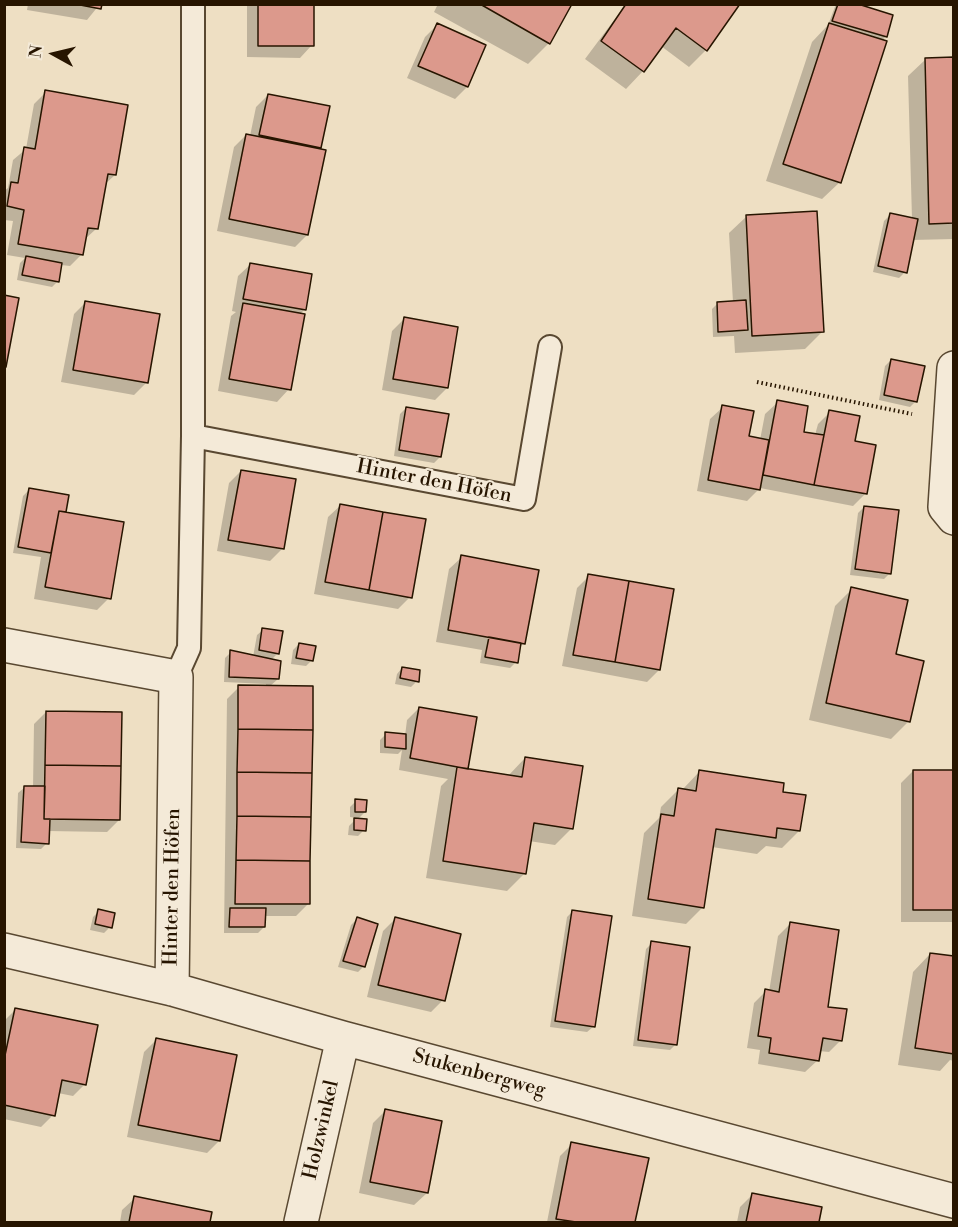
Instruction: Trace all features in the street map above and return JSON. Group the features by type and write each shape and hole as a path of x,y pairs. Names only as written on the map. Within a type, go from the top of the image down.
{"street":[{"path":"954,368 945,507 954,518"},
{"path":"4,645 176,677"},
{"name":"Hinter den Höfen","path":"172,989 176,677"},
{"name":"Stukenbergweg","path":"4,950 172,989 343,1038 954,1201"},
{"name":"Holzwinkel","path":"300,1222 343,1038"}],"lane":[{"name":"Hinter den Höfen","path":"176,677 189,648 193,436 193,4"},
{"name":"Hinter den Höfen","path":"193,436 524,499 550,347"}],"path":[{"path":"757,382 950,421"}],"building":[{"path":"75,4 102,4 101,9"},
{"path":"258,4 314,4 314,46 258,46"},
{"path":"480,4 572,4 550,44"},
{"path":"626,4 740,4 707,51 676,28 644,72 601,41"},
{"path":"838,4 858,4 893,15 887,37 832,21"},
{"path":"437,23 486,45 468,87 418,66"},
{"path":"829,23 887,41 841,183 783,164"},
{"path":"954,57 954,223 929,224 925,58"},
{"path":"45,90 128,105 116,175 108,174 98,229 88,228 83,255 18,244 24,210 7,206 11,182 18,183 24,147 35,149"},
{"path":"268,94 330,106 321,148 259,135"},
{"path":"246,134 326,150 308,235 229,219"},
{"path":"817,211 824,332 752,336 746,215"},
{"path":"890,213 918,219 907,273 878,266"},
{"path":"26,256 62,263 59,282 22,275"},
{"path":"250,263 312,274 306,310 243,299"},
{"path":"4,295 19,298 6,367 4,367"},
{"path":"746,300 748,330 718,332 717,302"},
{"path":"85,301 160,314 148,383 73,370"},
{"path":"243,303 305,314 291,390 229,379"},
{"path":"404,317 458,327 448,388 393,379"},
{"path":"891,359 925,366 917,402 884,395"},
{"path":"777,400 808,406 804,432 824,435 814,485 763,475"},
{"path":"722,405 754,411 749,436 769,440 760,490 708,480"},
{"path":"406,407 449,414 441,457 399,450"},
{"path":"829,410 860,416 855,441 876,445 867,494 814,485"},
{"path":"241,470 296,479 284,549 228,540"},
{"path":"29,488 69,495 66,512 59,511 51,553 18,547"},
{"path":"340,504 383,512 369,590 325,582"},
{"path":"864,506 899,510 891,574 855,569"},
{"path":"59,511 124,522 111,599 45,587"},
{"path":"383,512 426,519 412,598 369,590"},
{"path":"461,555 539,570 525,644 448,630"},
{"path":"588,574 629,581 615,662 573,655"},
{"path":"629,581 674,589 660,670 615,662"},
{"path":"851,587 908,600 896,654 924,661 910,722 826,703"},
{"path":"262,628 283,631 279,654 259,650"},
{"path":"489,637 521,643 518,663 485,657"},
{"path":"299,643 316,646 313,661 296,658"},
{"path":"230,650 281,661 279,679 229,677"},
{"path":"402,667 420,670 419,682 400,678"},
{"path":"238,685 313,686 313,730 238,729"},
{"path":"419,707 477,717 468,769 410,758"},
{"path":"46,711 122,712 121,766 45,765"},
{"path":"238,729 313,730 312,773 237,772"},
{"path":"385,732 406,734 406,749 385,747"},
{"path":"525,757 583,766 573,829 534,823 526,874 443,861 457,767 522,777"},
{"path":"45,765 121,766 120,820 44,819"},
{"path":"699,770 784,783 783,792 806,795 800,831 777,828 776,838 716,829 704,908 648,899 661,814 674,816 678,788 696,791"},
{"path":"913,770 954,770 954,910 913,910"},
{"path":"237,772 312,773 311,817 237,816"},
{"path":"24,786 45,786 44,819 50,819 49,844 21,842"},
{"path":"355,799 367,800 366,812 355,812"},
{"path":"237,816 311,817 310,861 236,860"},
{"path":"354,818 367,819 366,831 354,830"},
{"path":"236,860 310,861 310,904 235,904"},
{"path":"230,908 266,908 265,927 229,927"},
{"path":"98,909 115,913 112,928 95,924"},
{"path":"572,910 612,916 595,1027 555,1021"},
{"path":"357,917 378,924 365,967 343,961"},
{"path":"395,917 461,934 445,1001 378,985"},
{"path":"790,922 839,930 828,1007 847,1009 842,1041 823,1038 819,1061 769,1053 771,1038 758,1036 765,989 779,992"},
{"path":"651,941 690,947 677,1045 638,1040"},
{"path":"930,953 954,956 954,1054 915,1048"},
{"path":"15,1008 98,1025 86,1085 62,1080 55,1116 4,1105 4,1060"},
{"path":"156,1038 237,1055 220,1141 138,1125"},
{"path":"385,1109 442,1121 428,1193 370,1182"},
{"path":"571,1142 649,1158 635,1222 576,1222 556,1219"},
{"path":"752,1193 822,1207 819,1222 746,1222"},
{"path":"134,1196 212,1212 210,1222 129,1222"}]}
